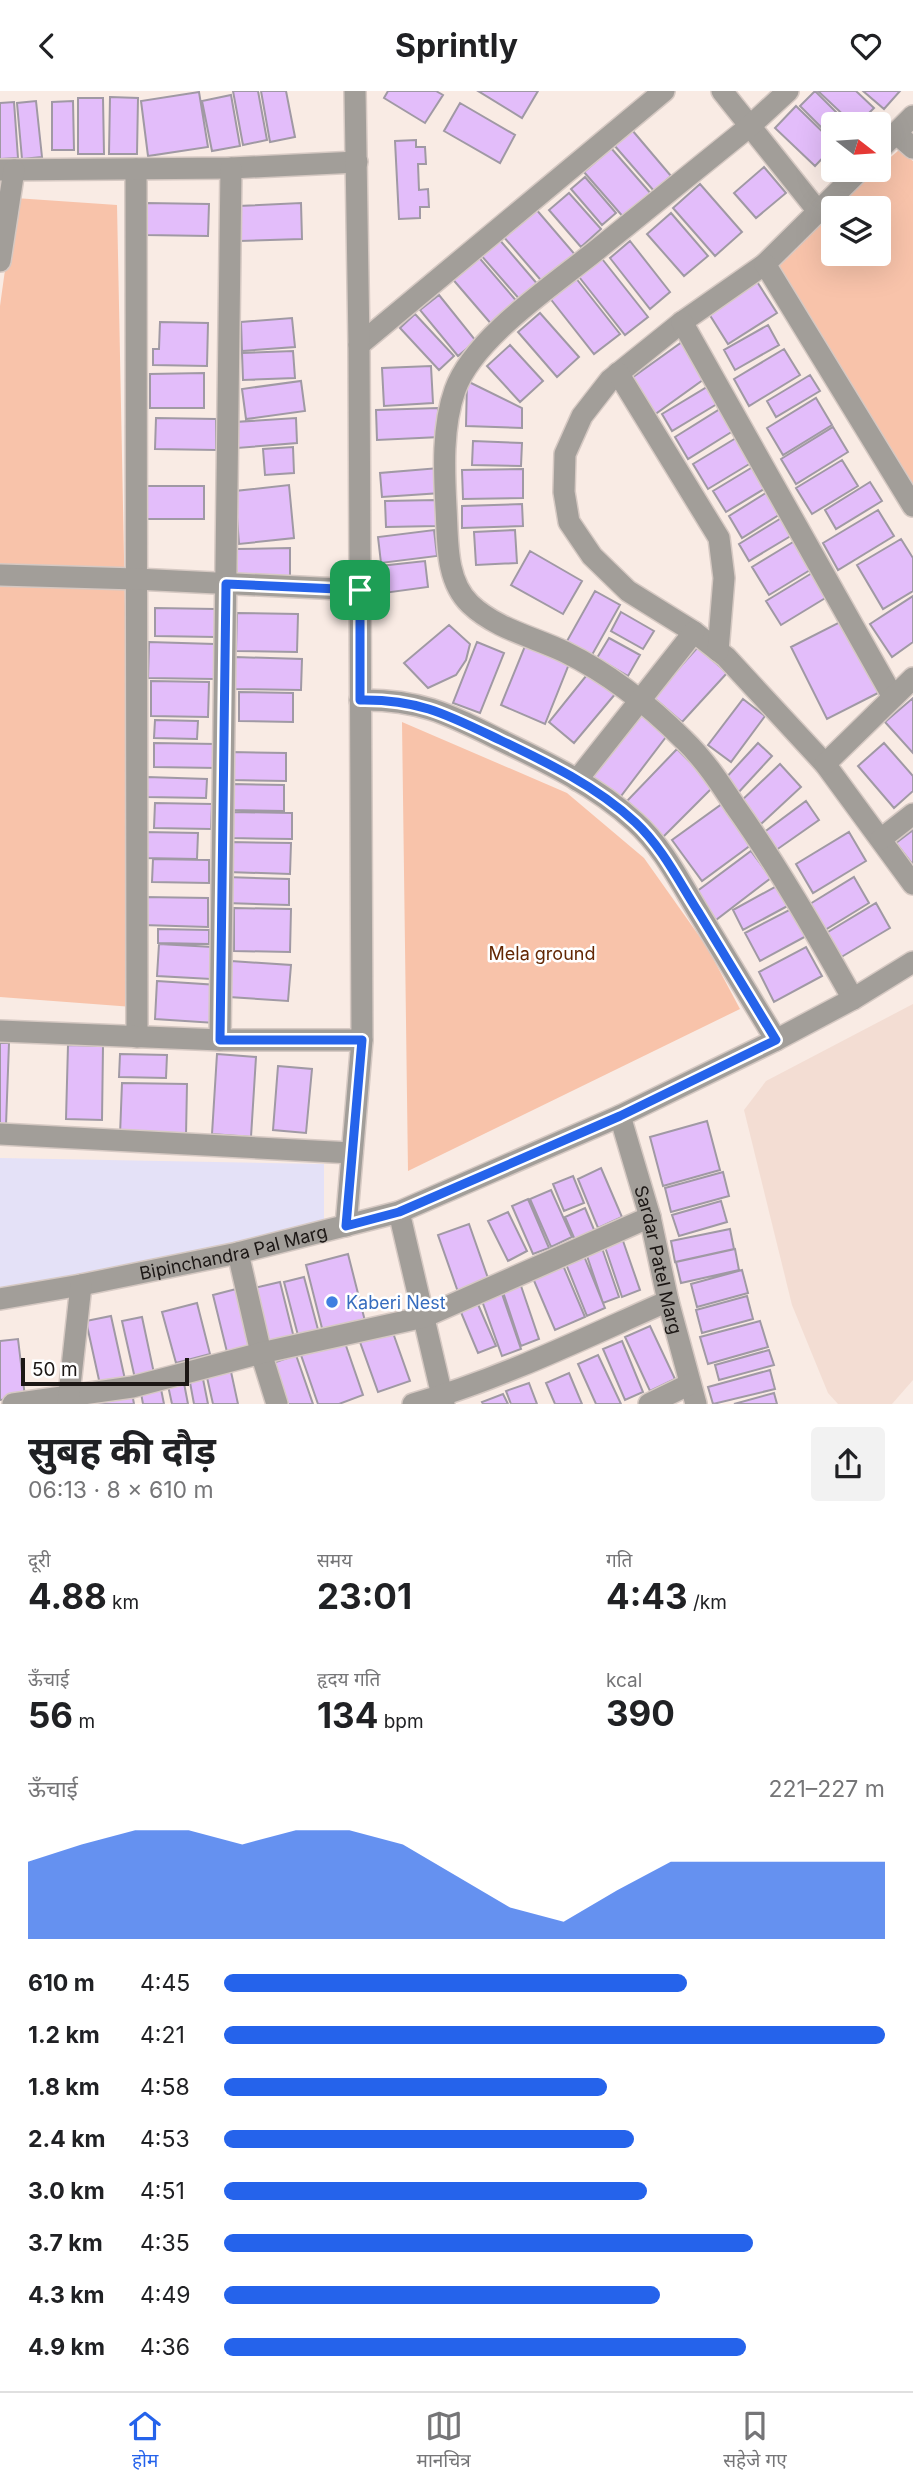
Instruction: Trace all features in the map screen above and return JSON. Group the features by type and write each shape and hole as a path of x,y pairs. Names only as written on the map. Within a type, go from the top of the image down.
{"street":[{"path":"346,1226 362,1040 359,345 355,91"},
{"path":"359,345 664,91"},
{"path":"722,91 817,210"},
{"path":"788,91 750,126 509,321 471,360 455,389 447,425 445,492 449,558 456,582 469,603 494,622 566,653 612,679 641,700 687,742 714,775 783,875 853,999"},
{"path":"905,141 913,116"},
{"path":"0,261 7,170 231,168 357,162"},
{"path":"220,1040 231,168"},
{"path":"135,169 137,1037"},
{"path":"847,182 765,264 682,322 610,380 582,417 565,454 564,492 569,522 592,556 628,591 694,632 718,651 825,764 913,884"},
{"path":"765,264 913,506"},
{"path":"682,322 893,697"},
{"path":"618,373 719,538 724,578 718,651"},
{"path":"0,575 360,590"},
{"path":"577,780 694,632"},
{"path":"825,764 913,678"},
{"path":"360,700 391,699 438,711 558,768 636,823 668,860 776,1040"},
{"path":"881,839 913,814"},
{"name":"Bipinchandra Pal Marg","path":"0,1299 81,1286 238,1253 399,1212 620,1116 776,1040 913,963"},
{"path":"0,1031 220,1040 362,1040"},
{"name":"Sardar Patel Marg","path":"620,1116 650,1217 668,1301 693,1394"},
{"path":"0,1134 352,1153"},
{"path":"399,1212 443,1400"},
{"path":"13,1404 69,1401 261,1353 424,1317 650,1217"},
{"path":"238,1253 261,1353 277,1404"},
{"path":"69,1401 81,1286"},
{"path":"413,1404 443,1400 668,1301"},
{"path":"649,1404 693,1394"}],"shaded area":[{"path":"913,1004 913,1380 892,1404 838,1404 828,1393 792,1305 744,1110 766,1081"},
{"path":"0,1158 324,1164 324,1222 249,1247 0,1295"}],"green space":[{"path":"899,150 913,161 913,506 765,264 821,216 821,266 891,266 891,196 845,196 861,182 891,182 891,157"},
{"path":"15,198 117,205 133,1007 0,997 0,306"},
{"name":"Mela ground","path":"402,722 567,793 644,858 707,947 740,1009 408,1171"}],"building":[{"path":"233,91 258,91 267,140 243,145"},
{"path":"261,91 286,91 295,137 270,142"},
{"path":"388,91 436,91 443,95 425,123 384,98"},
{"path":"478,91 538,91 522,118"},
{"path":"815,91 836,112 821,112 821,127 800,106"},
{"path":"818,91 856,91 874,108 870,112 840,112"},
{"path":"863,91 900,91 884,109"},
{"path":"199,92 208,147 148,156 141,101"},
{"path":"231,95 240,146 212,151 202,101"},
{"path":"110,97 138,98 137,154 109,154"},
{"path":"78,98 103,98 104,154 78,154"},
{"path":"36,101 42,157 22,159 17,103"},
{"path":"73,101 74,150 52,150 52,102"},
{"path":"14,102 18,158 0,159 0,103"},
{"path":"460,103 515,135 500,163 444,131"},
{"path":"796,106 821,130 821,160 815,166 775,128"},
{"path":"632,130 671,176 654,191 614,145"},
{"path":"416,140 416,147 425,147 426,164 418,164 419,190 428,189 429,207 420,207 420,218 399,219 395,141"},
{"path":"611,148 652,195 625,219 584,172"},
{"path":"764,167 786,193 756,218 734,193"},
{"path":"585,177 616,213 602,225 571,189"},
{"path":"700,184 742,232 715,256 673,208"},
{"path":"569,193 601,229 581,247 549,210"},
{"path":"146,203 209,204 208,236 146,235"},
{"path":"301,203 302,239 239,241 238,206"},
{"path":"535,208 577,257 545,285 503,236"},
{"path":"671,213 708,256 684,276 647,234"},
{"path":"498,238 539,286 521,301 480,254"},
{"path":"630,241 670,292 650,309 610,258"},
{"path":"476,254 519,304 493,326 450,276"},
{"path":"599,255 648,317 625,335 576,273"},
{"path":"575,277 620,334 594,354 549,297"},
{"path":"754,277 777,313 728,344 706,309"},
{"path":"439,295 476,341 458,356 420,310"},
{"path":"540,313 579,357 557,377 518,332"},
{"path":"415,314 454,356 439,370 400,328"},
{"path":"292,318 295,347 242,351 241,322"},
{"path":"160,322 208,323 207,366 153,365 153,349 159,349"},
{"path":"768,325 779,345 735,370 724,350"},
{"path":"682,342 707,377 654,415 629,380"},
{"path":"510,345 543,381 520,402 487,366"},
{"path":"784,349 800,375 749,406 734,379"},
{"path":"293,351 295,378 243,380 242,353"},
{"path":"431,366 433,403 384,406 382,368"},
{"path":"204,373 204,408 150,408 150,374"},
{"path":"810,375 820,391 776,417 767,401"},
{"path":"301,381 305,411 246,419 242,389"},
{"path":"467,381 522,408 522,428 466,426"},
{"path":"707,387 717,404 672,431 662,414"},
{"path":"816,398 832,425 783,455 767,428"},
{"path":"438,408 440,437 377,440 376,410"},
{"path":"720,409 733,431 688,459 675,437"},
{"path":"156,418 216,419 216,450 155,449"},
{"path":"296,418 297,443 237,448 235,422"},
{"path":"833,427 848,452 796,484 781,459"},
{"path":"736,438 751,463 708,489 693,464"},
{"path":"473,441 522,443 521,466 472,465"},
{"path":"293,447 294,473 265,475 263,449"},
{"path":"842,460 858,486 812,514 796,488"},
{"path":"756,465 769,486 726,512 713,491"},
{"path":"439,468 441,493 382,497 380,473"},
{"path":"523,469 523,498 463,499 462,470"},
{"path":"870,482 882,501 836,529 825,510"},
{"path":"289,485 294,538 239,544 235,491"},
{"path":"140,486 204,486 204,519 139,519"},
{"path":"769,491 782,513 742,538 729,516"},
{"path":"437,500 437,526 386,527 385,501"},
{"path":"522,504 523,526 462,528 462,506"},
{"path":"878,510 894,536 838,570 823,543"},
{"path":"783,517 794,534 749,561 739,544"},
{"path":"434,530 437,556 381,563 378,537"},
{"path":"515,530 517,563 476,565 474,532"},
{"path":"798,539 815,567 769,595 752,567"},
{"path":"901,539 913,558 913,591 883,609 857,565"},
{"path":"290,548 290,579 237,580 236,549"},
{"path":"530,551 582,581 563,614 511,585"},
{"path":"425,561 428,587 384,593 380,566"},
{"path":"812,573 827,597 781,625 766,601"},
{"path":"595,591 620,605 592,655 567,641"},
{"path":"913,596 913,642 892,657 870,624"},
{"path":"155,608 215,609 215,637 155,636"},
{"path":"621,612 654,631 643,649 611,631"},
{"path":"237,613 298,614 297,652 236,651"},
{"path":"844,620 880,692 827,719 791,647"},
{"path":"449,625 470,644 466,660 456,675 428,688 404,663"},
{"path":"609,638 640,655 628,676 597,658"},
{"path":"149,642 214,644 214,679 148,678"},
{"path":"477,642 504,653 480,713 453,703"},
{"path":"525,646 569,664 545,724 501,705"},
{"path":"698,647 727,673 682,722 653,697"},
{"path":"235,657 302,659 301,690 235,689"},
{"path":"590,671 616,693 574,743 549,722"},
{"path":"151,681 209,682 208,717 151,716"},
{"path":"239,692 293,693 293,722 239,721"},
{"path":"913,698 913,753 885,722"},
{"path":"743,699 765,716 731,762 708,745"},
{"path":"642,713 669,733 618,800 591,779"},
{"path":"155,720 198,721 197,739 154,738"},
{"path":"154,743 216,744 216,768 154,767"},
{"path":"758,743 772,756 737,794 723,781"},
{"path":"884,743 913,776 913,791 894,808 858,766"},
{"path":"677,749 714,786 663,837 627,801"},
{"path":"231,752 286,753 286,781 231,780"},
{"path":"780,764 801,787 761,824 740,802"},
{"path":"147,777 207,779 206,798 146,797"},
{"path":"231,784 284,785 284,811 230,810"},
{"path":"726,801 755,842 702,881 672,840"},
{"path":"806,801 819,820 772,853 759,836"},
{"path":"155,803 212,804 211,829 154,828"},
{"path":"232,812 292,813 292,839 231,838"},
{"path":"913,830 913,865 896,843"},
{"path":"144,832 198,833 197,859 143,858"},
{"path":"849,832 866,861 813,893 796,864"},
{"path":"229,842 291,843 290,874 228,872"},
{"path":"751,851 771,878 712,923 692,895"},
{"path":"153,859 209,860 209,883 152,882"},
{"path":"226,877 289,879 289,905 226,903"},
{"path":"854,877 869,903 820,933 805,907"},
{"path":"782,883 793,903 743,930 733,910"},
{"path":"144,897 208,898 208,927 143,925"},
{"path":"876,903 890,928 838,959 823,935"},
{"path":"795,907 810,934 760,961 745,933"},
{"path":"234,908 291,909 290,952 234,951"},
{"path":"158,929 209,930 209,944 158,943"},
{"path":"159,944 213,947 211,979 157,976"},
{"path":"806,947 822,976 774,1002 759,972"},
{"path":"231,961 291,965 288,1001 229,997"},
{"path":"157,981 218,985 215,1023 155,1019"},
{"path":"0,1043 9,1043 6,1125 0,1125"},
{"path":"68,1045 103,1046 102,1120 66,1119"},
{"path":"120,1054 167,1055 166,1078 119,1077"},
{"path":"217,1054 256,1057 251,1137 212,1134"},
{"path":"278,1066 312,1069 306,1133 273,1130"},
{"path":"122,1083 187,1084 186,1136 120,1135"},
{"path":"707,1121 720,1170 663,1186 650,1137"},
{"path":"601,1168 622,1217 598,1228 578,1179"},
{"path":"723,1172 729,1196 671,1212 665,1188"},
{"path":"573,1176 584,1203 564,1211 553,1184"},
{"path":"551,1190 572,1237 551,1247 530,1199"},
{"path":"528,1199 549,1248 533,1254 512,1206"},
{"path":"721,1201 727,1222 679,1236 672,1215"},
{"path":"585,1208 595,1232 575,1240 565,1217"},
{"path":"508,1212 527,1251 508,1261 488,1221"},
{"path":"469,1224 489,1281 458,1292 438,1235"},
{"path":"730,1229 734,1249 675,1262 671,1241"},
{"path":"622,1238 640,1290 622,1297 604,1244"},
{"path":"602,1248 619,1297 603,1303 586,1253"},
{"path":"735,1249 739,1270 681,1283 676,1262"},
{"path":"348,1254 366,1325 324,1336 306,1265"},
{"path":"584,1256 605,1308 587,1316 566,1264"},
{"path":"562,1263 585,1317 555,1330 532,1276"},
{"path":"742,1270 748,1293 697,1307 691,1284"},
{"path":"304,1277 320,1337 300,1343 284,1282"},
{"path":"280,1282 295,1342 269,1348 254,1288"},
{"path":"520,1283 539,1339 521,1346 502,1289"},
{"path":"240,1288 256,1349 228,1356 213,1295"},
{"path":"501,1291 521,1349 502,1356 481,1298"},
{"path":"747,1296 753,1319 702,1333 696,1310"},
{"path":"477,1302 496,1346 478,1353 460,1310"},
{"path":"197,1303 210,1354 176,1363 162,1312"},
{"path":"111,1316 126,1384 101,1389 86,1321"},
{"path":"142,1317 155,1378 136,1383 122,1321"},
{"path":"760,1321 768,1347 708,1364 700,1337"},
{"path":"650,1326 675,1379 650,1391 625,1337"},
{"path":"392,1330 410,1381 378,1392 360,1342"},
{"path":"18,1339 25,1397 0,1400 0,1341"},
{"path":"344,1340 363,1395 339,1404 318,1404 301,1355"},
{"path":"622,1341 643,1392 625,1400 603,1349"},
{"path":"769,1350 774,1365 719,1380 715,1365"},
{"path":"296,1355 313,1404 283,1404 270,1364"},
{"path":"598,1355 621,1404 596,1404 578,1364"},
{"path":"230,1367 238,1404 213,1404 206,1373"},
{"path":"770,1370 775,1389 713,1404 708,1387"},
{"path":"569,1373 582,1404 555,1404 546,1383"},
{"path":"202,1374 208,1404 194,1404 189,1377"},
{"path":"183,1378 188,1404 172,1404 167,1381"},
{"path":"529,1383 537,1404 511,1404 506,1391"},
{"path":"161,1389 164,1404 143,1404 141,1393"},
{"path":"132,1393 134,1404 98,1404 97,1400"},
{"path":"774,1393 777,1404 734,1404"},
{"path":"503,1394 508,1404 482,1402"}],"place":[{"name":"Kaberi Nest","path":"332,1302"}],"route":[{"path":"226,584 360,590 360,700 391,699 416,704 457,719 558,768 590,787 636,823 668,860 776,1040 620,1116 399,1212 346,1226 362,1040 220,1040 226,584"}]}
